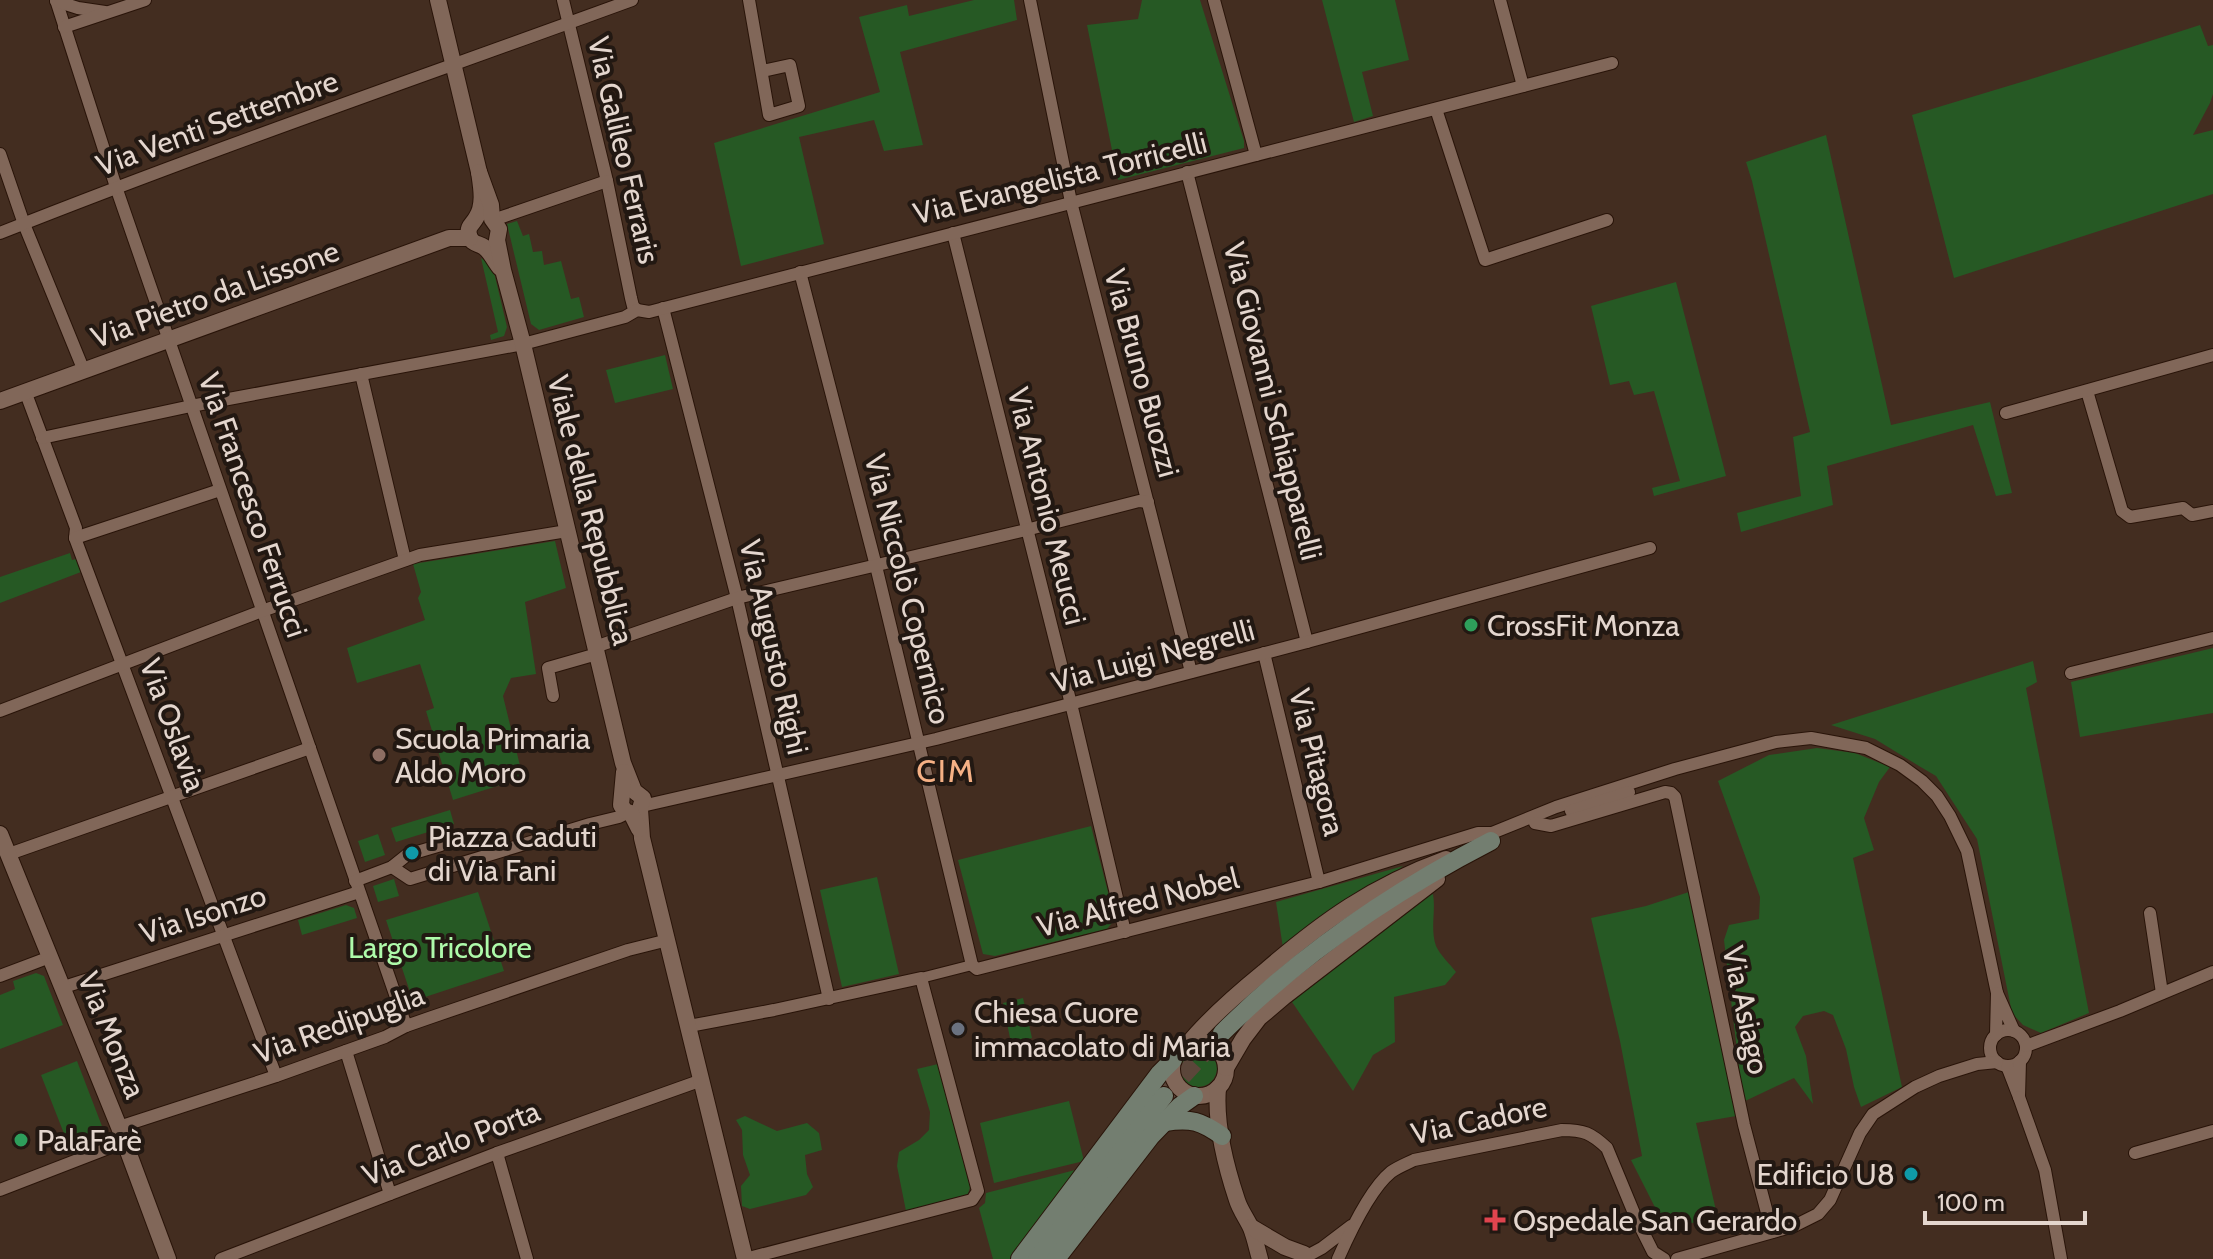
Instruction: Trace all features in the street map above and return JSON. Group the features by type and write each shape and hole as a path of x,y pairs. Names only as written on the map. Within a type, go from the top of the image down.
{"main road":[{"path":"1388,899 1491,837"},
{"path":"1222,1033 1272,985 1320,947 1446,859"},
{"path":"1020,1259 1173,1060"},
{"path":"1037,1259 1164,1096"},
{"path":"1056,1259 1151,1136 1180,1106 1197,1096"},
{"path":"1165,1122 1192,1120 1221,1132"}],"street":[{"path":"64,27 145,0"},
{"path":"438,0 479,172 484,230"},
{"name":"Via Galileo Ferraris","path":"563,0 607,181 631,298 637,310"},
{"name":"Via Venti Settembre","path":"0,233 116,187 632,0"},
{"path":"749,0 763,71"},
{"name":"Via Bruno Buozzi","path":"1030,0 1071,202 1191,672"},
{"path":"1214,0 1256,155"},
{"path":"1500,0 1523,86"},
{"path":"56,1 109,13"},
{"name":"Via Francesco Ferrucci","path":"56,1 116,187 406,1026"},
{"name":"Via Evangelista Torricelli","path":"42,438 191,406 523,344 625,317 637,310 649,312 1612,63"},
{"path":"1436,109 1485,260 1607,220"},
{"path":"0,154 24,224 84,371"},
{"name":"Via Giovanni Schiapparelli","path":"1187,172 1307,642"},
{"path":"484,230 502,217 607,181"},
{"name":"Via Pietro da Lissone","path":"0,401 449,238 484,230"},
{"name":"Viale della Repubblica","path":"484,230 503,270 523,344 745,1259"},
{"name":"Via Antonio Meucci","path":"953,233 1125,932"},
{"name":"Via Niccolò Copernico","path":"800,272 920,743 972,965"},
{"name":"Via Augusto Righi","path":"663,308 737,598 829,999"},
{"path":"2006,413 2213,355"},
{"path":"361,374 405,560"},
{"name":"Via Oslavia","path":"25,391 76,528 75,538 276,1076"},
{"path":"2087,391 2122,511 2130,517 2183,508 2192,515 2213,511"},
{"path":"75,538 220,490"},
{"path":"553,696 548,668 737,598 1139,501 1148,502"},
{"path":"0,711 262,611 420,555 567,531"},
{"name":"Via Luigi Negrelli","path":"633,803 667,802 920,743 1650,548"},
{"path":"2071,673 2213,638"},
{"name":"Via Pitagora","path":"1264,653 1319,882"},
{"path":"1593,799 1686,765 1796,739 1811,738 1866,748 1900,765 1937,796 1967,851 1997,993 2014,1031"},
{"path":"9,854 310,748"},
{"name":"Via Alfred Nobel","path":"1535,823 1551,826 1665,792 1675,797"},
{"name":"Via Asiago","path":"1675,797 1744,1125 1772,1232"},
{"name":"Via Alfred Nobel","path":"1491,837 1521,820 1593,799"},
{"name":"Via Alfred Nobel","path":"689,1026 829,999 972,965 977,969 984,968 1319,882 1478,833 1491,837 1593,799"},
{"path":"392,867 410,879 590,824 633,803"},
{"name":"Via Monza","path":"0,834 64,987 168,1259"},
{"path":"1491,837 1477,853 1423,889 1271,1008 1252,1027 1226,1068 1224,1079 1213,1092 1197,1096 1188,1094 1177,1085 1172,1073 1173,1060 1178,1051 1250,983 1324,922 1374,890 1491,837"},
{"path":"441,845 457,858 471,860"},
{"path":"441,845 448,868"},
{"name":"Via Isonzo","path":"64,987 223,935 357,886 407,855 441,845"},
{"path":"407,855 406,867 410,879"},
{"path":"2150,913 2162,993"},
{"name":"Via Redipuglia","path":"0,1190 122,1134 385,1037 406,1026 668,940"},
{"path":"0,976 50,957"},
{"path":"2026,1046 2213,972"},
{"path":"745,1259 972,1200 978,1191 921,978"},
{"path":"1997,993 1996,1035 1991,1051 2008,1063 2045,1170 2061,1259"},
{"path":"1677,1259 1794,1226 1818,1214 1830,1200 1866,1122 1879,1109 1915,1087 1959,1070 1977,1064 2008,1063 2025,1053 2026,1046 2014,1031 2007,1030 1996,1035"},
{"path":"1188,1044 1201,1041 1214,1046 1223,1055 1226,1068"},
{"path":"346,1051 390,1194"},
{"name":"Via Carlo Porta","path":"221,1259 497,1153 702,1080"},
{"path":"1218,1088 1221,1132 1238,1203 1251,1227 1260,1259"},
{"path":"1197,1096 1221,1132"},
{"name":"Via Cadore","path":"1338,1259 1354,1224 1383,1180 1394,1170 1414,1160 1562,1130 1582,1130 1607,1148 1653,1252 1664,1259"},
{"path":"2135,1153 2213,1131"},
{"path":"497,1153 527,1259"},
{"name":"Via Cadore","path":"1284,1259 1291,1255 1311,1256 1354,1224"},
{"path":"1251,1227 1285,1247 1311,1256"}],"green space":[{"path":"974,0 1014,0 1017,20 900,52 923,145 884,151 874,120 799,137 824,244 741,266 714,143 880,92 859,17 907,5 909,16"},
{"path":"1142,0 1200,0 1244,148 1118,180 1087,25 1138,19"},
{"path":"1322,0 1395,0 1409,60 1362,72 1373,116 1354,122"},
{"path":"2200,25 2208,46 2213,45 2213,94 2193,135 2213,130 2213,194 1954,278 1912,115"},
{"path":"1826,135 1891,425 1990,402 2012,493 1996,496 1973,425 1827,466 1833,505 1741,532 1737,513 1801,496 1793,437 1810,432 1746,162"},
{"path":"517,221 523,236 529,234 533,252 542,251 544,265 561,261 571,299 579,297 584,317 539,330 531,324 507,224"},
{"path":"481,258 494,272 507,327 504,336 491,340 490,335 498,332"},
{"path":"1676,282 1726,476 1654,496 1652,488 1680,481 1654,391 1634,395 1629,381 1610,385 1591,306"},
{"path":"665,355 673,389 615,403 606,370"},
{"path":"555,541 566,588 525,602 536,674 511,678 503,696 523,778 453,800 426,711 434,708 420,664 357,683 347,648 425,620 413,564"},
{"path":"70,553 81,572 0,603 0,577"},
{"path":"2213,648 2213,713 2080,737 2071,682"},
{"path":"2033,661 2037,682 2026,688 2089,1013 2041,1033 2023,1025 2012,1013 1977,839 1936,776 1875,739 1831,725"},
{"path":"1817,748 1855,753 1890,767 1879,782 1864,818 1874,850 1853,858 1902,1087 1861,1107 1846,1049 1833,1015 1824,1011 1803,1016 1795,1027 1806,1056 1813,1104 1794,1078 1743,1102 1724,940 1729,925 1759,919 1760,897 1718,781 1769,755"},
{"path":"450,810 454,824 396,842 391,828"},
{"path":"1091,826 1115,919 1107,929 995,956 983,954 958,860"},
{"path":"378,834 385,855 365,862 358,841"},
{"path":"1403,866 1390,877 1283,948 1276,902"},
{"path":"877,877 899,974 842,987 820,890"},
{"path":"394,879 399,896 378,902 373,886"},
{"path":"1695,890 1736,1116 1696,1123 1717,1215 1667,1231 1631,1160 1642,1156 1620,1041 1591,918 1646,906"},
{"name":"Largo Tricolore","path":"478,892 504,971 413,1001 386,920"},
{"path":"1433,894 1436,946 1456,972 1445,985 1394,997 1395,1042 1373,1055 1353,1091 1292,1002 1392,925 1412,904"},
{"path":"346,905 354,908 357,918 302,935 298,920"},
{"path":"36,973 44,976 63,1025 0,1049 0,995 15,989 13,981"},
{"path":"1023,998 1032,1038 1011,1043 1003,1003"},
{"path":"1198,1049 1212,1054 1217,1068 1212,1082 1198,1087 1184,1082 1179,1068 1184,1054"},
{"path":"77,1061 105,1134 96,1145 72,1154 41,1075"},
{"path":"938,1064 970,1187 968,1194 906,1211 897,1166 899,1152 929,1130 930,1112 917,1069"},
{"path":"1069,1101 1084,1161 994,1183 980,1123"},
{"path":"745,1116 777,1131 807,1123 819,1133 822,1150 805,1155 807,1174 813,1187 806,1195 750,1209 742,1206 741,1186 750,1175 743,1155 742,1130 736,1120"},
{"path":"1079,1169 1010,1259 993,1259 979,1208 985,1203 986,1193"}],"tunnel":[{"path":"1164,1096 1222,1033"}],"place":[{"name":"CrossFit Monza","path":"1471,625"},
{"name":"Scuola Primaria Aldo Moro","path":"379,755"},
{"name":"Piazza Caduti di Via Fani","path":"412,853"},
{"name":"Chiesa Cuore immacolato di Maria","path":"958,1029"},
{"name":"PalaFarè","path":"21,1140"},
{"name":"Edificio U8","path":"1911,1174"},
{"name":"Ospedale San Gerardo","path":"1495,1220"}],"district":[{"name":"CIM","path":"946,770"}]}
